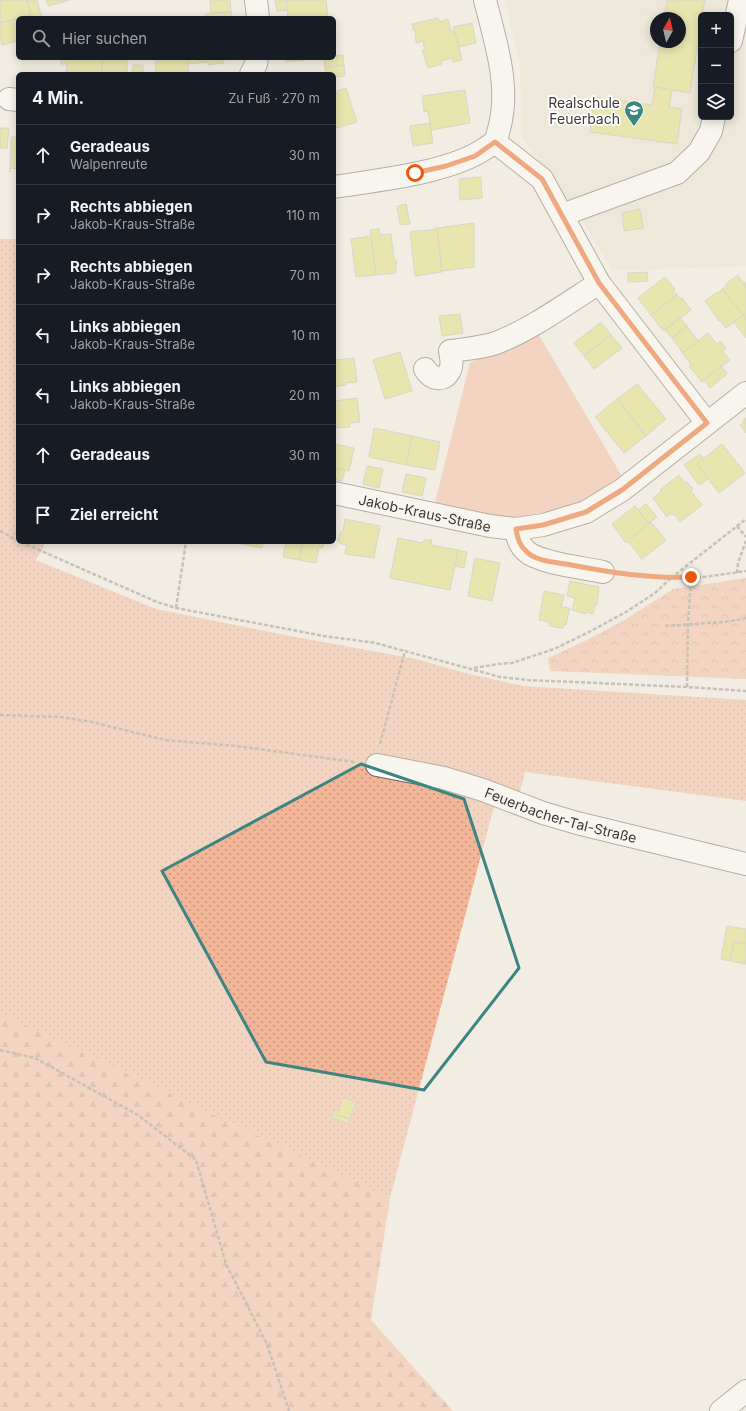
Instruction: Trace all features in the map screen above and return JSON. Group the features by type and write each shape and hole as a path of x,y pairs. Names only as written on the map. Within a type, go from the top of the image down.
{"street":[{"path":"256,0 258,16"},
{"path":"336,188 446,166 475,156 495,142 502,117 504,92 500,61 485,0"},
{"path":"734,27 740,0"},
{"path":"252,72 257,60"},
{"path":"562,215 677,173 699,152 711,131 713,120"},
{"path":"495,142 542,179 599,283 707,423"},
{"path":"424,369 428,375 440,379 446,376 451,369 450,351 484,346 496,342 529,326 599,283"},
{"name":"Jakob-Kraus-Straße","path":"336,493 490,526 516,529 543,525 586,512 622,490 746,393"},
{"path":"516,529 518,539 526,552 541,559 603,572"},
{"name":"Feuerbacher-Tal-Straße","path":"377,765 444,778 483,790 543,813 577,823 746,864"},
{"path":"721,1411 746,1391"}],"path":[{"path":"472,669 512,663 554,649 626,612 655,593 671,578 746,519"},
{"path":"738,526 746,537"},
{"path":"0,531 16,539"},
{"path":"737,573 738,563 746,541"},
{"path":"26,544 157,602 176,608 324,636 376,644 500,677 528,680 687,687 746,692"},
{"path":"176,608 186,544"},
{"path":"603,572 671,578 746,571"},
{"path":"687,687 688,625 691,577"},
{"path":"665,626 744,620 746,617"},
{"path":"0,715 60,717 92,722 165,740 236,746 377,765 381,736 404,651"},
{"path":"0,1050 35,1058 138,1115 196,1160 226,1264 267,1344 289,1411"}],"highlighted area":[{"path":"361,764 464,799 519,968 424,1090 266,1062 162,871"}],"shaded area":[{"name":"Realschule Feuerbach","path":"505,0 746,0 746,266 612,271 582,220 522,137 520,65"}],"green space":[{"path":"0,239 16,239 16,544 44,544 36,560 156,609 290,636 416,659 465,673 523,686 746,700 746,801 525,772 519,795 499,788 390,1198 0,1013"},
{"path":"536,330 623,478 579,504 507,520 434,506 470,363"},
{"path":"746,578 746,679 550,671 548,658 587,640 626,619 673,589"},
{"path":"0,1013 390,1198 371,1320 453,1411 0,1411"}],"building":[{"path":"0,0 27,0 31,15 16,16 16,19 0,23"},
{"path":"27,0 37,0 41,16 31,16"},
{"path":"46,0 70,0 48,6"},
{"path":"210,0 230,0 231,12 211,13"},
{"path":"275,0 286,0 287,10 277,11"},
{"path":"286,0 326,0 328,16 288,16"},
{"path":"667,0 705,0 703,12 698,12 698,43 690,93 653,87 659,48 686,48 686,12 665,12"},
{"path":"231,12 232,16 206,16 205,14"},
{"path":"438,18 439,22 448,19 451,32 455,31 462,60 453,62 452,58 441,61 442,64 428,68 422,50 425,50 423,41 416,43 415,30 413,30 412,24"},
{"path":"16,19 16,42 2,45 0,37 0,23"},
{"path":"472,23 476,43 459,47 453,27"},
{"path":"343,55 344,65 325,68 324,60 336,60 336,56"},
{"path":"61,60 102,60 102,72 66,72 67,64 61,64"},
{"path":"102,60 127,60 127,72 102,72"},
{"path":"187,60 189,72 156,72 155,61"},
{"path":"187,60 223,60 224,63 208,65 208,62 188,64"},
{"path":"286,60 304,60 286,62"},
{"path":"133,65 143,65 143,72 132,72"},
{"path":"344,65 345,76 336,77 336,72 326,72 325,68"},
{"path":"655,87 672,90 669,107 682,109 677,144 590,132 595,97 652,105"},
{"path":"346,88 357,122 337,128 336,94 337,91"},
{"path":"465,90 470,123 431,130 428,111 424,112 422,96"},
{"path":"430,123 433,143 413,146 410,126"},
{"path":"0,128 9,128 7,148 0,148"},
{"path":"11,137 16,137 16,169 10,168"},
{"path":"481,177 482,198 460,200 459,179"},
{"path":"406,204 410,224 400,225 397,206"},
{"path":"640,209 643,228 624,231 622,213"},
{"path":"474,223 474,267 442,271 437,228"},
{"path":"437,228 442,272 415,276 410,232 425,231"},
{"path":"379,229 380,235 391,234 394,259 397,261 396,266 395,265 396,273 376,275 370,230"},
{"path":"371,236 376,275 356,277 351,239"},
{"path":"647,272 648,281 628,282 628,273"},
{"path":"738,275 743,283 746,283 746,319 722,289"},
{"path":"665,277 675,289 673,290 677,295 651,315 638,298"},
{"path":"722,289 743,315 726,328 720,320 719,321 705,301"},
{"path":"677,295 680,299 682,298 691,310 663,331 651,315"},
{"path":"460,314 463,333 442,336 439,316"},
{"path":"743,315 746,319 746,338 734,322"},
{"path":"680,318 687,326 672,338 665,330"},
{"path":"601,322 611,335 584,356 574,343"},
{"path":"687,326 698,341 683,353 672,338"},
{"path":"708,333 717,344 720,341 726,348 722,351 730,360 702,382 689,366 691,364 682,353"},
{"path":"611,335 622,348 594,369 584,356"},
{"path":"400,352 412,391 385,399 373,360"},
{"path":"354,358 357,382 346,383 346,385 336,387 336,360"},
{"path":"721,366 727,374 710,388 704,380"},
{"path":"637,384 666,419 646,436 617,399"},
{"path":"357,398 360,422 349,423 350,427 337,428 336,401"},
{"path":"617,399 646,436 624,453 595,417"},
{"path":"746,418 746,433 740,425"},
{"path":"374,428 412,436 406,465 369,457"},
{"path":"412,436 440,442 435,470 406,465"},
{"path":"336,444 354,448 349,471 336,468"},
{"path":"722,444 745,473 719,493 697,464"},
{"path":"700,454 704,459 697,464 708,479 699,485 684,465"},
{"path":"367,466 383,469 379,488 363,484"},
{"path":"336,468 345,470 342,481 336,480"},
{"path":"406,474 426,478 422,496 402,492"},
{"path":"679,475 685,483 687,482 693,489 691,491 702,505 680,522 675,515 670,514 667,517 653,498 662,491 660,490"},
{"path":"646,504 657,517 649,523 638,510"},
{"path":"635,506 649,524 626,543 612,524"},
{"path":"345,519 380,526 374,558 345,554 347,545 341,544 338,541 340,533 343,531"},
{"path":"651,522 666,540 642,559 628,541"},
{"path":"398,538 423,543 424,540 432,540 431,545 458,550 450,590 390,578"},
{"path":"242,544 263,544 262,548"},
{"path":"286,544 303,544 299,560 283,557"},
{"path":"303,544 323,544 322,548 319,547 316,563 299,560"},
{"path":"458,550 467,552 464,568 455,566"},
{"path":"475,558 500,563 492,601 468,596"},
{"path":"570,581 599,587 597,605 595,605 593,614 587,612 586,614 572,610 575,598 567,596"},
{"path":"544,591 564,595 561,607 570,608 566,625 563,625 563,628 549,626 550,622 539,620"},
{"path":"727,926 746,929 746,944 734,942 730,961 721,959"},
{"path":"734,942 746,944 746,964 730,961"},
{"path":"343,1098 356,1102 350,1119 337,1115"},
{"path":"335,1109 339,1111 337,1115 350,1119 349,1124 332,1118"}],"place":[{"name":"Realschule Feuerbach","path":"634,127"}],"route":[{"path":"415,173 460,162 475,156 495,142 542,179 599,283 707,423 622,490 586,512 543,525 516,529 518,539 526,552 541,559 603,572 671,578 691,577"}]}
